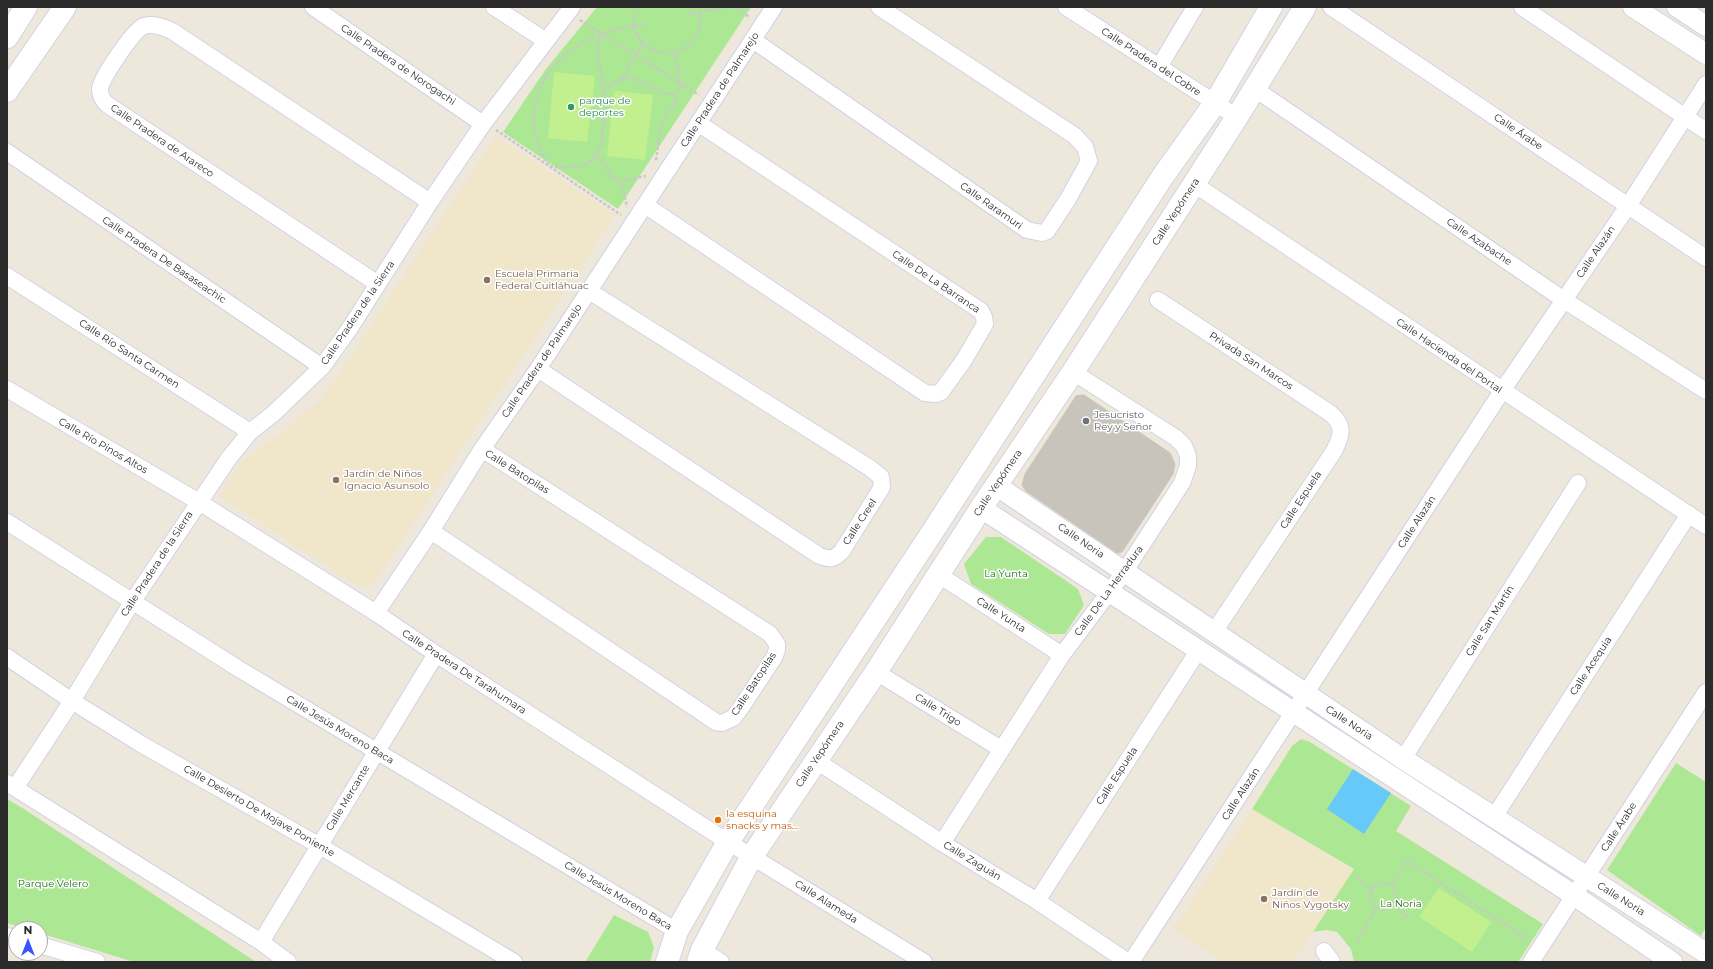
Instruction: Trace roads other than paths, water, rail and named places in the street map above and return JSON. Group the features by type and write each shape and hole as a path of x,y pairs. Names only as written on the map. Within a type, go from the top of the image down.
{"main road":[{"path":"7,91 65,7"},
{"path":"667,962 677,931 728,842 933,531 1162,176 1215,103 1271,7"},
{"name":"Calle Yepómera","path":"700,956 752,856 876,672 981,508 1073,372 1255,89 1305,7"}],"street":[{"name":"Calle Pradera de Norogachi","path":"313,7 490,127"},
{"path":"494,7 546,41"},
{"name":"Calle Pradera de Palmarejo","path":"376,613 482,450 538,370 774,7"},
{"name":"Calle Raramuri","path":"753,40 1027,230 1042,233 1047,231 1068,199 1089,160 1085,147 1075,136 879,7"},
{"path":"1159,67 1195,7"},
{"name":"Calle Árabe","path":"1331,7 1706,258"},
{"path":"1522,7 1706,131"},
{"path":"1633,7 1706,54"},
{"path":"1677,7 1706,26"},
{"name":"Calle Pradera del Cobre","path":"1074,9 1159,67 1237,117"},
{"name":"Calle Pradera de la Sierra","path":"11,786 72,701 132,602 229,458 250,432 280,408 322,367 378,284 430,202 490,127 546,41 570,10"},
{"name":"Calle Pradera de Arareco","path":"378,284 108,105 103,100 100,89 101,83 112,64 132,37 142,27 155,26 172,31 430,202"},
{"name":"Calle Alazán","path":"1129,962 1305,695 1502,391 1628,206 1706,84"},
{"name":"Calle Azabache","path":"1255,89 1564,300 1706,391"},
{"name":"Calle De La Barranca","path":"645,205 925,393 936,394 941,392 964,360 985,324 982,311 698,123"},
{"name":"Calle Pradera De Basaseachic","path":"7,152 322,367"},
{"name":"Calle Hacienda del Portal","path":"1194,184 1706,526"},
{"name":"Calle Río Santa Carmen","path":"7,276 250,432"},
{"name":"Calle Creel","path":"538,370 818,555 829,560 833,559 842,551 882,487 881,477 870,468 589,291"},
{"name":"Privada San Marcos","path":"1158,300 1330,413 1336,418 1340,426"},
{"name":"Calle De La Herradura","path":"942,843 1062,655 1125,571 1182,483 1188,466 1188,456 1184,446 1176,438 1073,372"},
{"name":"Calle Río Pinos Altos","path":"7,389 199,502"},
{"name":"Calle Espuela","path":"1214,632 1334,451 1340,439 1340,426"},
{"name":"Calle Batopilas","path":"430,531 716,722 722,723 733,718 758,682 777,649 777,644 770,634 482,450"},
{"name":"Calle San Martín","path":"1403,759 1578,484"},
{"name":"Calle Noria","path":"996,486 1125,571 1305,695 1587,878 1705,951"},
{"name":"Calle Pradera De Tarahumara","path":"199,502 376,613 436,654 728,842"},
{"path":"981,508 1575,896 1667,961"},
{"name":"Calle Acequia","path":"1494,817 1689,514"},
{"name":"Calle Jesús Moreno Baca","path":"7,522 132,602 376,752 677,931"},
{"name":"Calle Yunta","path":"939,575 1062,655"},
{"name":"Calle Espuela","path":"1037,901 1198,651"},
{"name":"Calle Mercante","path":"261,942 436,654"},
{"name":"Calle Desierto De Mojave Poniente","path":"7,657 72,701 141,744 320,846 514,962"},
{"name":"Calle Trigo","path":"876,672 1001,749"},
{"name":"Calle Árabe","path":"1531,962 1587,878 1706,692"},
{"name":"Calle Zaguán","path":"816,760 942,843 1037,901 1129,962"},
{"path":"11,786 261,942 288,962"},
{"name":"Calle Alameda","path":"728,842 924,962"},
{"path":"48,947 97,962"},
{"path":"700,956 721,962"}],"water":[{"path":"1353,769 1391,793 1364,834 1327,809"}],"place":[{"name":"parque de deportes","path":"571,107"},
{"name":"Escuela Primaria Federal Cuitláhuac","path":"487,280"},
{"name":"Jesucristo Rey y Señor","path":"1086,421"},
{"name":"Jardín de Niños Ignacio Asunsolo","path":"336,480"},
{"name":"la esquina snacks y mas...","path":"718,820"},
{"name":"Jardín de Niños Vygotsky","path":"1264,899"}],"park label":[{"name":"La Yunta","path":"1006,574"},
{"name":"Parque Velero","path":"53,884"},
{"name":"La Noria","path":"1401,904"}]}
